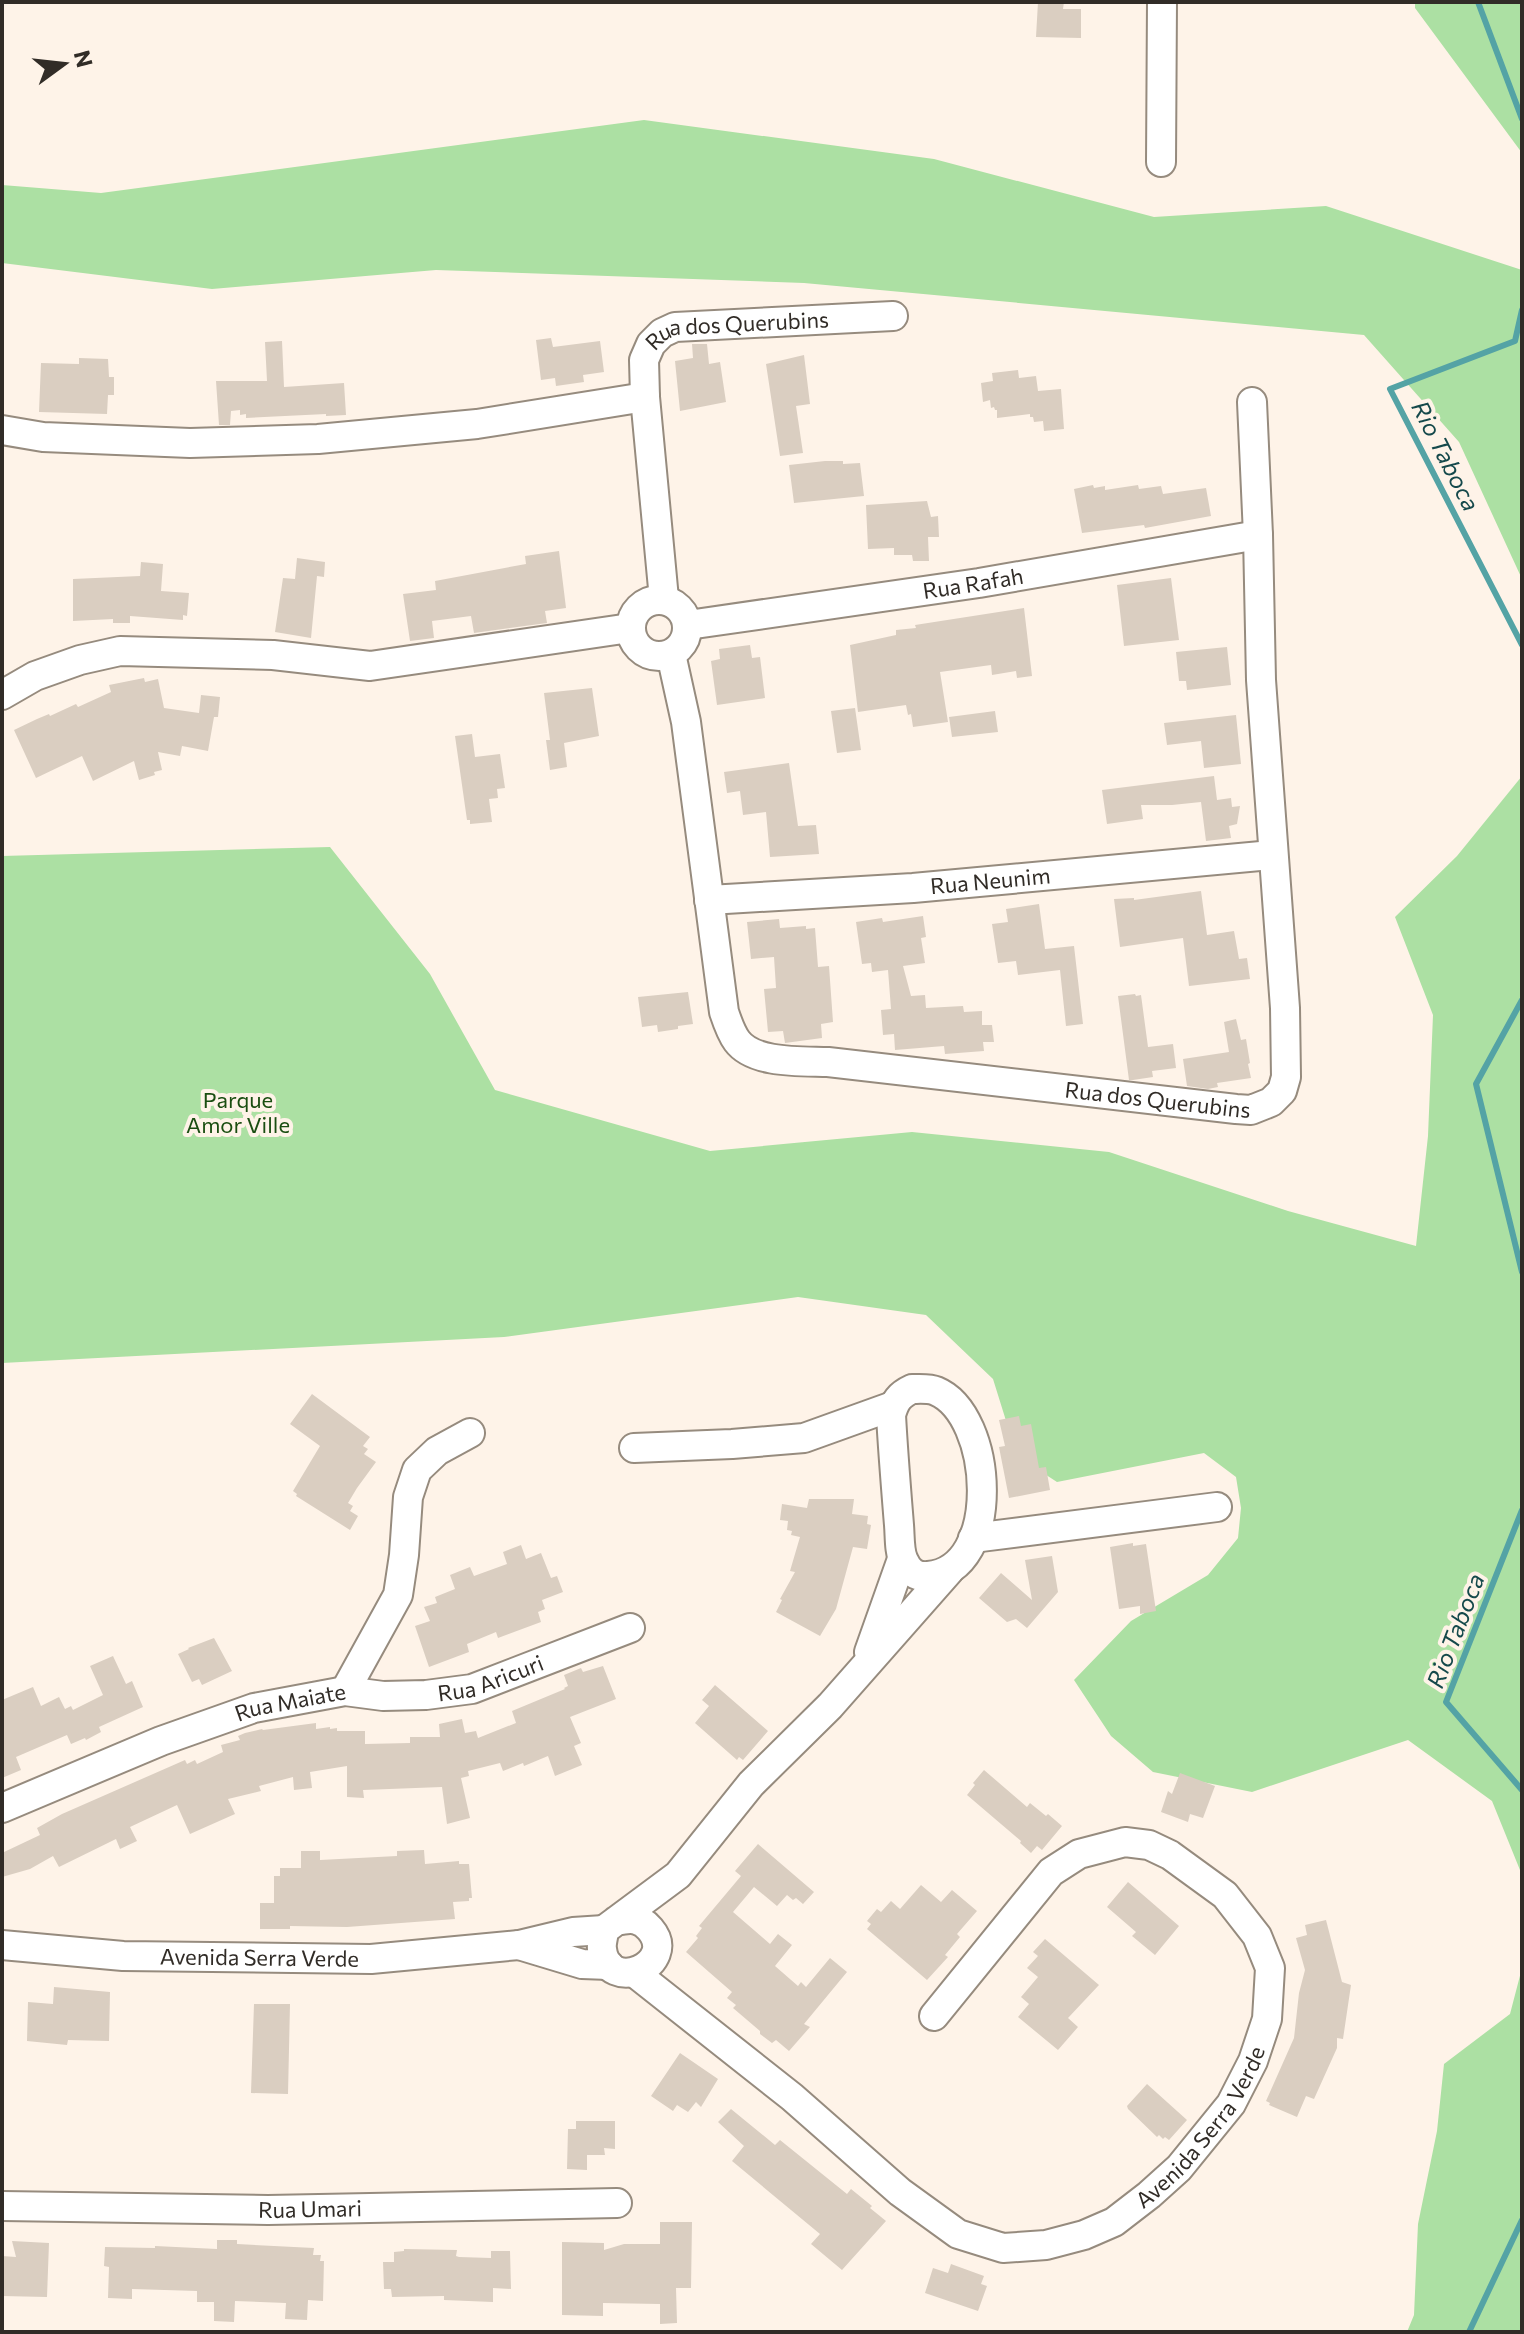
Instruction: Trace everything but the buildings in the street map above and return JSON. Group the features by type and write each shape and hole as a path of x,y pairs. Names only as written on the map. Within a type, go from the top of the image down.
{"street":[{"path":"1161,162 1162,2"},
{"name":"Rua dos Querubins","path":"664,599 645,397 644,360 651,344 662,333 675,327 893,316"},
{"path":"2,430 43,437 190,443 318,439 477,424 645,397"},
{"name":"Rua dos Querubins","path":"671,654 686,722 724,1012 735,1040 745,1050 774,1059 828,1062 1251,1110 1271,1102 1282,1091 1286,1077 1285,1008 1261,680 1252,402"},
{"name":"Rua Rafah","path":"688,625 979,583 1258,535"},
{"path":"664,599 680,608 688,625 684,642 671,654 658,657 644,652 634,642 630,628 635,612 647,601 664,599"},
{"path":"2,695 35,676 80,660 120,651 273,655 370,666 630,628"},
{"name":"Rua Neunim","path":"709,900 913,888 1272,855"},
{"path":"678,1875 655,1939 654,1958 646,1968 622,1969 602,1950 610,1925 678,1875 751,1784 830,1706 966,1554 980,1517 983,1492 981,1469 968,1424 953,1402 934,1390 912,1389 902,1394 893,1406 891,1415 902,1559 910,1572 918,1576 949,1571"},
{"path":"634,1448 804,1438 893,1406"},
{"name":"Rua Maiate","path":"2,1808 161,1741 254,1708 345,1691 398,1595 408,1497 417,1470 437,1451 470,1433"},
{"path":"973,1538 1217,1507"},
{"path":"865,1664 902,1559"},
{"name":"Rua Aricuri","path":"345,1691 383,1696 472,1689 630,1628"},
{"name":"Avenida Serra Verde","path":"519,1945 582,1964 622,1969 683,2009 792,2097 900,2192 958,2234 1003,2248 1046,2245 1084,2235 1114,2222 1179,2168 1231,2104 1253,2061 1267,2019 1270,1968 1257,1936 1225,1895 1170,1855 1149,1845 1125,1842 1079,1854 1051,1872 934,2016"},
{"path":"610,1925 630,1918 644,1922 655,1939"},
{"name":"Avenida Serra Verde","path":"2,1945 123,1956 371,1959 519,1945 610,1925"},
{"name":"Avenida Serra Verde","path":"655,1939 683,2009"},
{"name":"Rua Umari","path":"2,2206 268,2210 617,2203"}],"green space":[{"path":"1415,2 1522,2 1522,153 1415,8"},
{"path":"644,120 934,159 1154,217 1326,206 1522,270 1522,579 1459,442 1364,335 804,283 436,270 212,289 2,263 2,185 101,193"},
{"name":"Parque Amor Ville","path":"1522,776 1522,1875 1492,1801 1408,1740 1252,1792 1153,1772 1111,1736 1074,1680 1131,1621 1208,1575 1238,1538 1241,1508 1236,1477 1204,1453 1057,1482 1017,1456 993,1379 926,1315 798,1297 504,1337 2,1363 2,856 330,847 430,974 495,1090 710,1151 912,1132 1109,1152 1288,1211 1416,1246 1428,1136 1433,1015 1395,917 1457,856"},
{"path":"1522,1968 1522,2332 1407,2332 1414,2315 1418,2224 1437,2131 1444,2064 1510,2014"}],"waterway":[{"name":"Rio Taboca","path":"1478,2 1522,119"},
{"name":"Rio Taboca","path":"1522,310 1515,341 1390,389 1522,645"},
{"name":"Rio Taboca","path":"1522,1000 1476,1084 1522,1272"},
{"name":"Rio Taboca","path":"1522,1510 1446,1702 1522,1790"},
{"name":"Rio Taboca","path":"1469,2332 1522,2220"}]}
